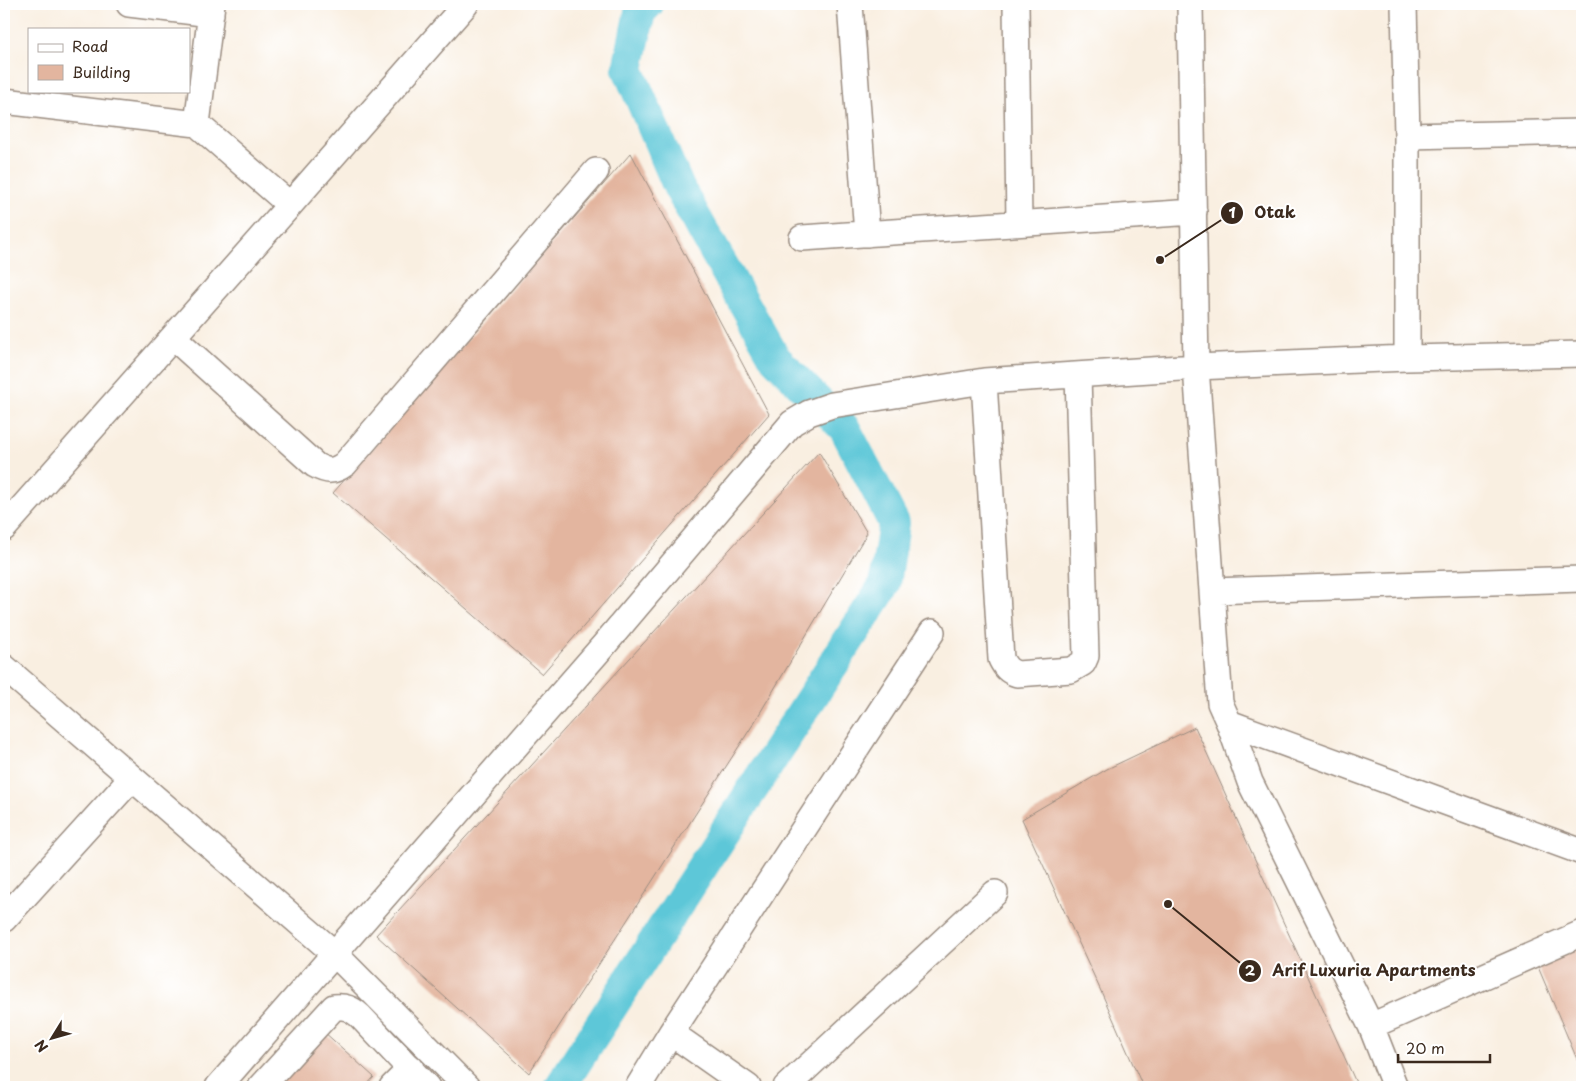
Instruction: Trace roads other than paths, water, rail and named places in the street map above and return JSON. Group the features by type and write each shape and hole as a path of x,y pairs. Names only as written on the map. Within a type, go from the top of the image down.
{"street":[{"path":"129,4 211,9 197,124"},
{"path":"4,528 466,4"},
{"path":"850,4 866,234"},
{"path":"1016,4 1019,224"},
{"path":"1190,4 1196,367 1220,704 1230,723 1250,782 1371,1026 1395,1087"},
{"path":"1404,4 1408,136 1407,358"},
{"path":"4,101 197,124 290,205"},
{"path":"1408,136 1582,132"},
{"path":"173,338 315,464 326,471 336,470 345,464 596,171"},
{"path":"802,238 1194,212"},
{"path":"218,1087 610,638 792,423 820,409 984,381 1196,367 1407,358 1582,354"},
{"path":"984,381 1001,659 1005,667 1017,674 1071,670 1083,663 1086,656 1078,375"},
{"path":"1212,591 1582,579"},
{"path":"638,1087 932,632"},
{"path":"4,667 334,954 467,1087"},
{"path":"1230,723 1582,852"},
{"path":"4,919 132,778"},
{"path":"786,1087 995,893"},
{"path":"1371,1026 1582,933"},
{"path":"261,1087 334,1006 352,1008 428,1087"},
{"path":"672,1033 748,1087"},
{"path":"392,1087 411,1068"}],"waterway":[{"path":"560,1087 885,584 894,523 845,429 775,358 679,188 628,69 640,12 648,4"}],"place":[{"name":"Otak","path":"1160,260"},
{"name":"Arif Luxuria Apartments","path":"1168,904"}]}
